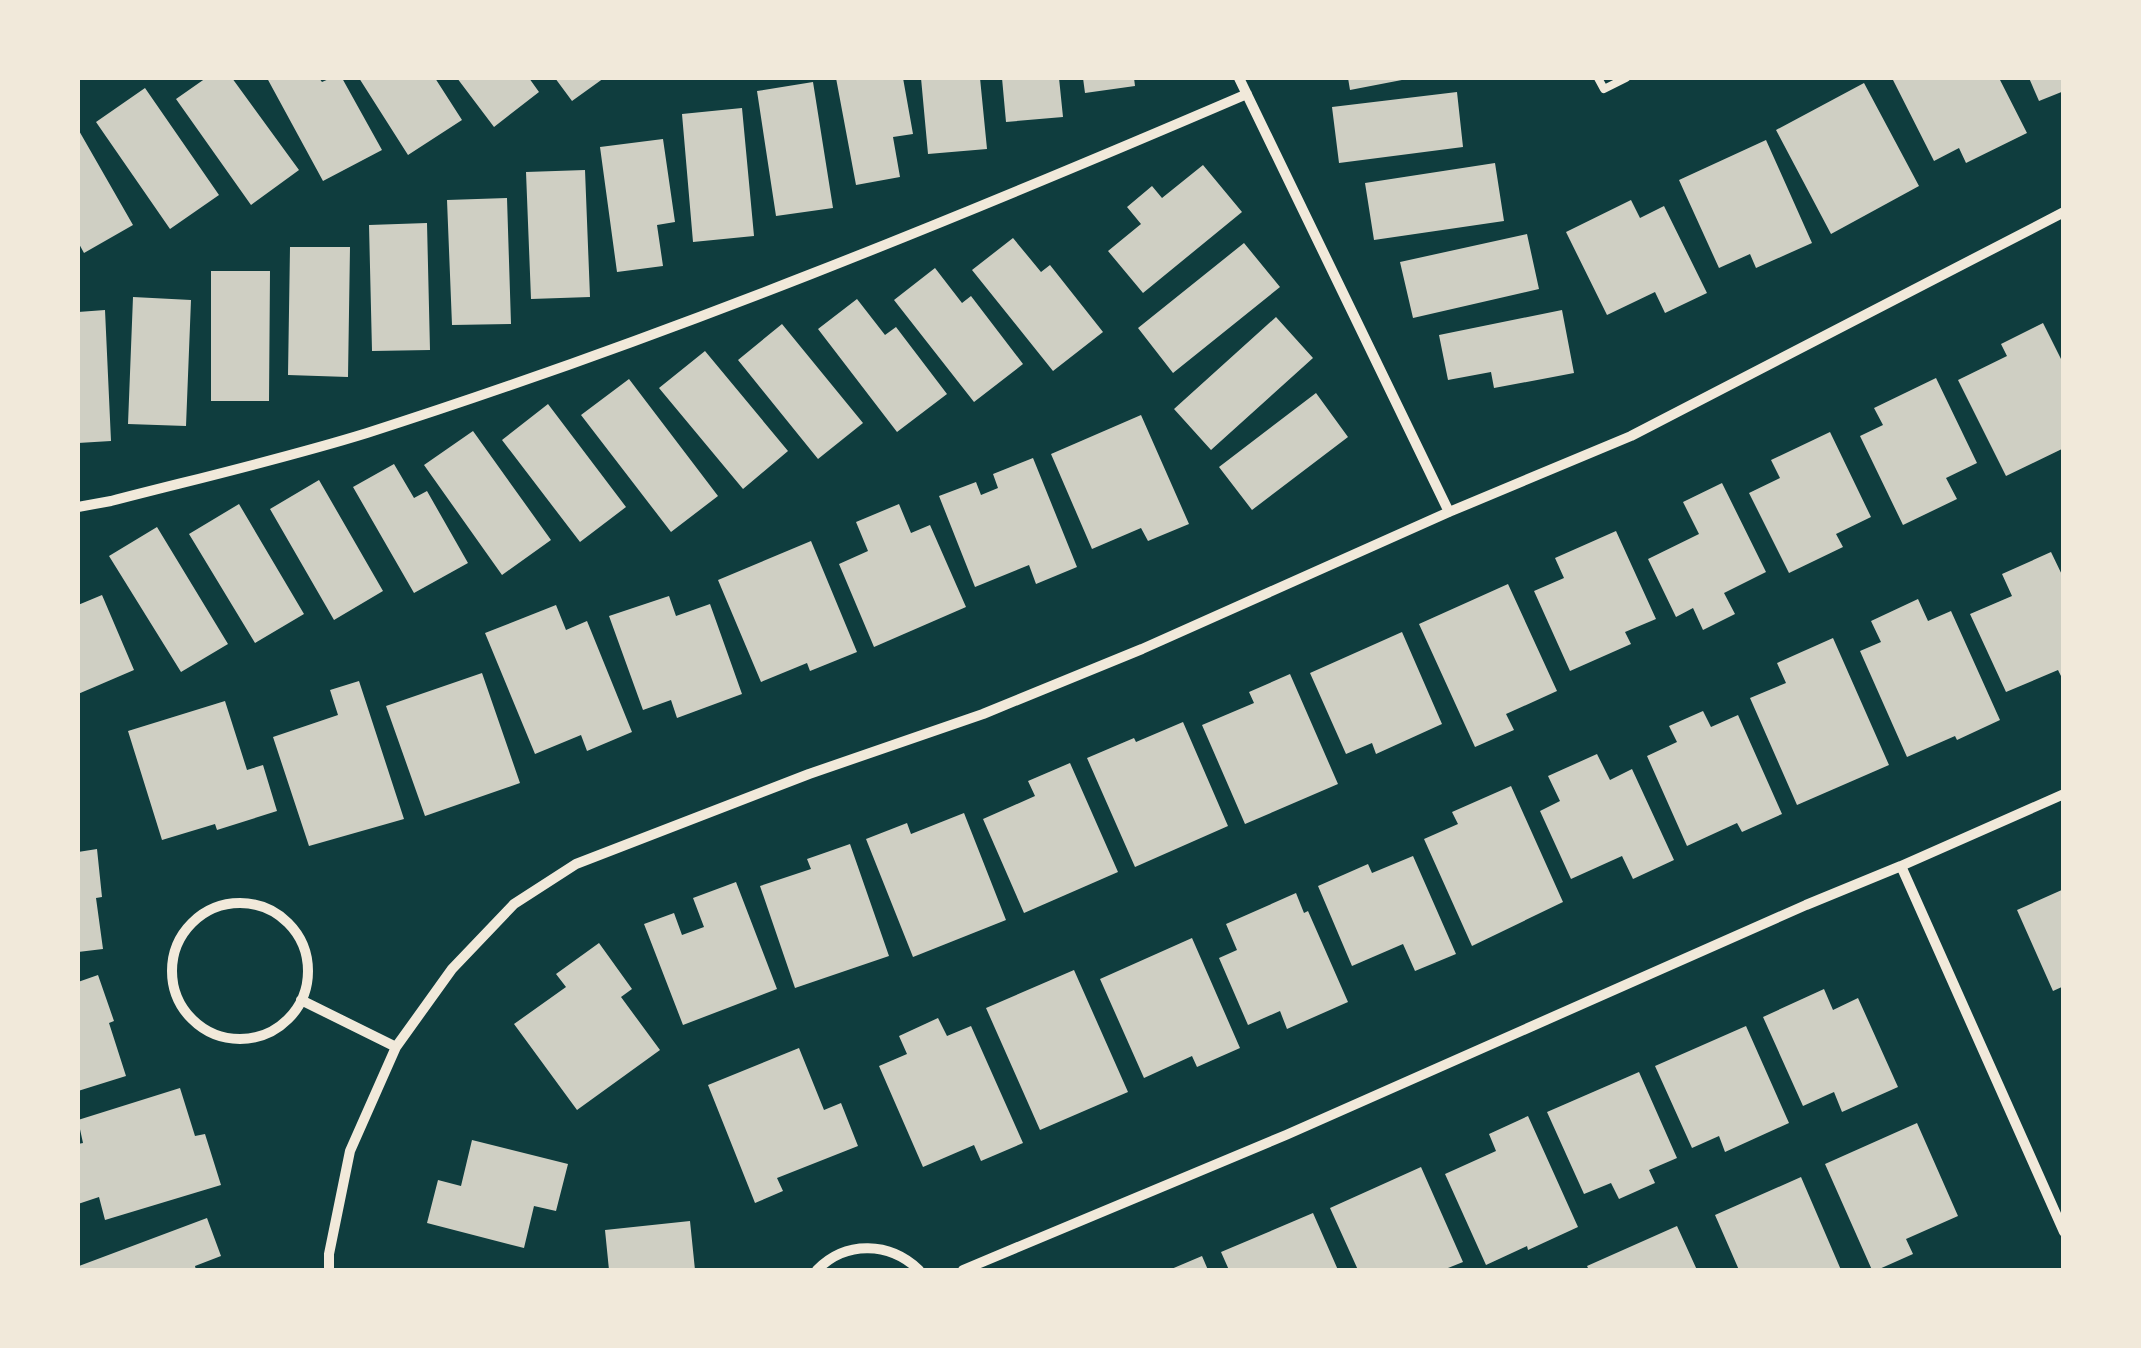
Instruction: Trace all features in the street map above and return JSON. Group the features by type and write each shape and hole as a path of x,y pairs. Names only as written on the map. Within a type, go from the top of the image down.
{"street":[{"path":"1240,78 1448,512"},
{"path":"78,507 364,434 644,337 988,205 1247,94"},
{"path":"329,1270 350,1151 396,1047 452,969 514,904 576,864 1142,649 1448,512 1631,436 2064,212"},
{"path":"963,1270 1286,1135 2064,794"},
{"path":"1902,866 2064,1232"},
{"path":"226,904 268,909 286,921 299,938 308,979 301,1000 288,1019 268,1033 246,1039 222,1037 201,1027 184,1010 174,988 172,965 178,942 189,924 206,911 226,904"},
{"path":"301,1000 396,1047"},
{"path":"817,1270 838,1254 858,1248 879,1248 900,1255 919,1270"}],"lane":[{"path":"1598,78 1604,90 1626,78"}],"building":[{"path":"206,78 232,78 299,170 251,205 176,99"},
{"path":"267,78 319,78 322,82 342,78 382,150 323,181"},
{"path":"359,78 435,78 462,120 408,155"},
{"path":"457,78 529,78 539,92 494,127"},
{"path":"555,78 604,78 572,101"},
{"path":"836,78 903,78 913,134 893,137 900,177 856,185"},
{"path":"921,78 980,78 987,149 928,154"},
{"path":"1002,78 1059,78 1063,117 1006,122"},
{"path":"1083,78 1134,78 1135,86 1085,93"},
{"path":"1348,78 1407,78 1407,79 1350,90"},
{"path":"1892,78 1999,78 2027,133 1966,163 1959,148 1934,161"},
{"path":"2029,78 2064,78 2064,91 2039,101"},
{"path":"813,82 833,208 776,216 757,91"},
{"path":"1864,83 1919,186 1831,234 1776,130"},
{"path":"145,88 219,195 170,229 96,122"},
{"path":"1457,92 1463,147 1339,163 1332,107"},
{"path":"742,108 754,236 693,242 682,114"},
{"path":"78,129 133,225 84,253 78,242"},
{"path":"663,139 675,222 657,225 663,266 617,272 600,147"},
{"path":"1766,140 1812,243 1756,268 1750,254 1719,268 1679,180"},
{"path":"1495,163 1504,221 1374,240 1365,183"},
{"path":"1203,165 1242,212 1143,293 1108,251 1141,224 1127,207 1152,186 1162,198"},
{"path":"585,170 590,297 531,299 526,172"},
{"path":"507,198 511,324 452,325 447,200"},
{"path":"1631,200 1640,218 1664,206 1707,293 1665,313 1655,292 1607,315 1566,232"},
{"path":"427,223 430,350 372,351 369,225"},
{"path":"1527,234 1539,289 1413,318 1400,262"},
{"path":"1013,238 1041,272 1050,265 1103,332 1053,371 972,270"},
{"path":"1244,243 1280,287 1173,373 1138,328"},
{"path":"290,247 350,247 348,377 288,375"},
{"path":"935,268 962,303 971,296 1023,364 974,402 894,300"},
{"path":"211,271 270,271 269,401 211,401"},
{"path":"133,297 191,300 186,426 128,424"},
{"path":"857,299 885,335 896,327 947,394 897,432 818,329"},
{"path":"105,310 111,441 78,443 78,312"},
{"path":"1562,310 1574,373 1494,388 1491,372 1448,380 1439,335"},
{"path":"1276,317 1313,358 1211,450 1174,409"},
{"path":"2043,323 2064,365 2064,448 2006,476 1958,380 2007,356 2001,344"},
{"path":"782,324 863,423 818,459 738,360"},
{"path":"705,351 788,451 743,489 659,388"},
{"path":"1936,378 1977,463 1946,478 1957,499 1903,525 1860,436 1883,425 1874,408"},
{"path":"629,379 718,496 671,532 581,415"},
{"path":"1316,393 1348,437 1252,510 1219,467"},
{"path":"548,404 626,507 580,542 502,440"},
{"path":"1141,415 1189,524 1148,541 1141,528 1092,549 1051,454"},
{"path":"473,431 551,540 502,575 424,465"},
{"path":"1830,432 1871,517 1836,534 1843,547 1789,573 1749,493 1780,478 1771,460"},
{"path":"1033,458 1077,567 1036,584 1029,565 975,587 939,496 976,482 981,495 998,488 993,474"},
{"path":"394,464 414,498 427,491 468,563 414,593 353,487"},
{"path":"319,480 383,591 334,620 270,509"},
{"path":"1722,483 1766,572 1724,593 1735,614 1703,630 1693,608 1676,617 1648,559 1699,534 1683,502"},
{"path":"239,504 304,614 255,643 189,534"},
{"path":"899,504 911,533 930,525 966,607 874,647 839,564 868,551 856,522"},
{"path":"157,527 228,644 181,672 109,556"},
{"path":"1616,531 1656,619 1625,632 1631,644 1570,671 1534,591 1564,578 1555,558"},
{"path":"811,541 857,652 810,671 807,663 761,682 718,580"},
{"path":"2051,552 2064,579 2064,682 2058,670 2006,692 1970,614 2012,596 2002,574"},
{"path":"1508,584 1557,691 1506,714 1514,730 1475,747 1419,624"},
{"path":"102,595 134,670 78,694 78,605"},
{"path":"669,596 676,616 710,604 742,694 677,718 671,700 643,710 609,616"},
{"path":"1918,599 1928,621 1951,611 2000,720 1907,757 1860,651 1881,642 1871,621"},
{"path":"556,605 566,630 587,621 632,732 587,751 581,735 535,754 485,633"},
{"path":"1402,632 1442,724 1376,754 1372,743 1346,754 1310,673"},
{"path":"1833,638 1889,765 1797,805 1750,698 1786,683 1777,663"},
{"path":"482,673 520,783 425,816 386,706"},
{"path":"1290,674 1338,784 1245,824 1202,725 1254,703 1249,692"},
{"path":"359,681 404,819 309,846 273,737 338,715 330,690"},
{"path":"225,701 247,770 263,765 277,811 217,830 215,824 162,840 128,731"},
{"path":"1703,711 1711,727 1738,715 1782,814 1742,832 1737,823 1687,846 1647,756 1677,742 1669,726"},
{"path":"1183,722 1228,826 1135,867 1087,758"},
{"path":"1597,754 1610,780 1632,769 1674,860 1633,879 1622,856 1571,879 1540,811 1560,801 1548,776"},
{"path":"1070,763 1118,872 1024,913 983,819 1035,796 1028,781"},
{"path":"1511,786 1563,902 1472,946 1424,839 1458,824 1452,812"},
{"path":"964,813 1006,920 913,957 866,839 907,823 911,834"},
{"path":"850,844 889,956 795,988 760,886 811,869 807,859"},
{"path":"97,849 102,897 96,898 103,949 78,952 78,852"},
{"path":"1413,856 1456,954 1415,971 1403,944 1352,966 1318,886 1368,864 1372,873"},
{"path":"736,882 777,989 683,1025 644,924 674,913 682,935 704,927 693,898"},
{"path":"2064,889 2064,986 2053,991 2017,910"},
{"path":"1296,893 1304,913 1308,911 1348,1002 1287,1029 1280,1011 1248,1025 1219,958 1237,950 1226,924"},
{"path":"1192,938 1240,1048 1197,1067 1192,1056 1144,1078 1100,979"},
{"path":"599,943 632,989 621,997 660,1050 577,1110 514,1024 566,987 556,974"},
{"path":"1074,970 1128,1092 1040,1130 986,1008"},
{"path":"98,975 114,1021 109,1023 126,1076 78,1091 78,982"},
{"path":"1824,989 1833,1010 1858,998 1898,1087 1842,1112 1834,1092 1803,1106 1763,1017"},
{"path":"938,1018 947,1036 971,1026 1023,1143 981,1161 974,1145 923,1167 879,1066 907,1054 899,1036"},
{"path":"1746,1026 1789,1123 1725,1152 1719,1136 1692,1148 1655,1066"},
{"path":"799,1048 824,1110 841,1103 858,1146 777,1178 783,1191 755,1203 708,1085"},
{"path":"1639,1072 1677,1158 1649,1170 1655,1183 1619,1199 1611,1183 1584,1194 1547,1112"},
{"path":"180,1088 195,1136 205,1134 221,1185 105,1220 99,1197 78,1204 78,1144 83,1143 78,1120"},
{"path":"1528,1116 1578,1227 1486,1265 1445,1174 1496,1151 1489,1134"},
{"path":"1917,1123 1958,1216 1906,1239 1913,1254 1872,1270 1825,1164"},
{"path":"472,1140 568,1164 556,1211 534,1206 524,1248 427,1223 438,1180 461,1186"},
{"path":"1421,1167 1463,1262 1443,1270 1358,1270 1330,1208"},
{"path":"1801,1177 1841,1270 1739,1270 1715,1215"},
{"path":"1313,1213 1338,1270 1229,1270 1221,1252"},
{"path":"207,1218 221,1256 195,1266 196,1270 81,1270 79,1266"},
{"path":"690,1221 695,1270 609,1270 605,1230"},
{"path":"1677,1226 1697,1270 1589,1270 1587,1266"},
{"path":"1202,1256 1208,1270 1169,1270"}]}
